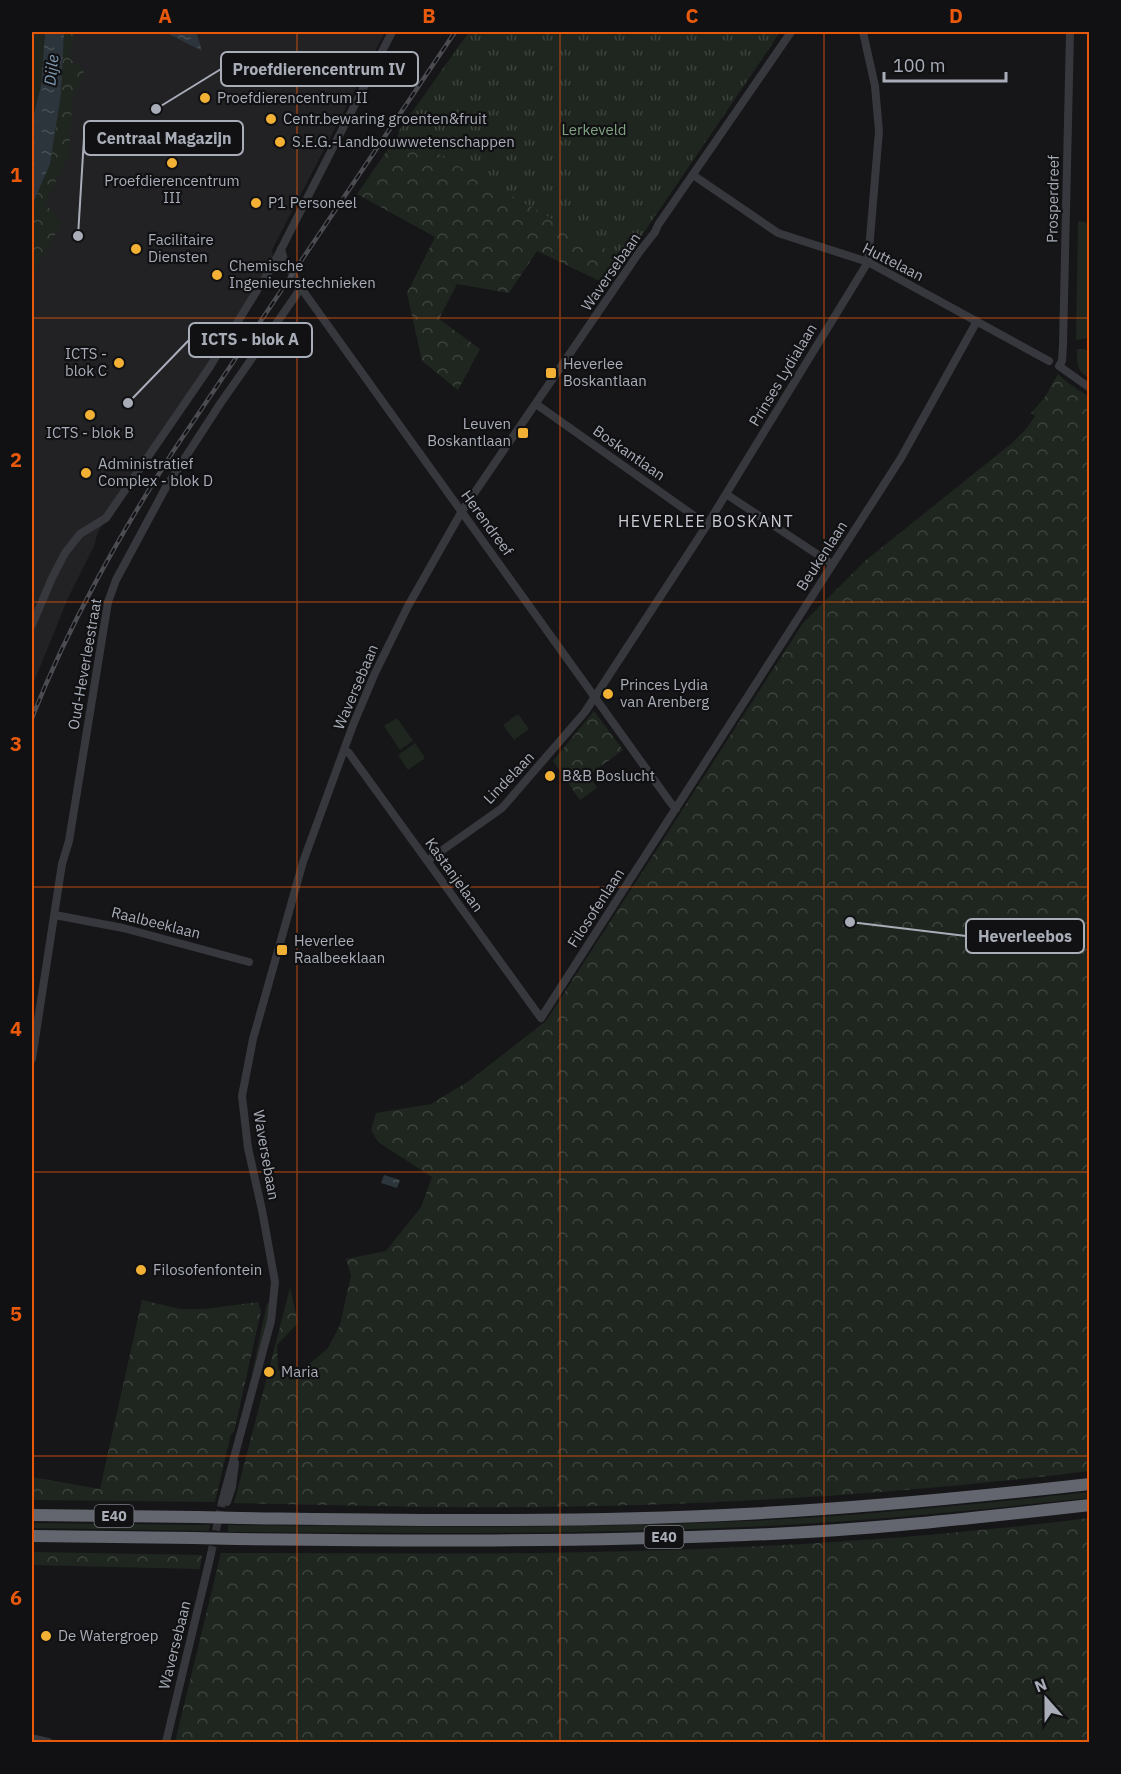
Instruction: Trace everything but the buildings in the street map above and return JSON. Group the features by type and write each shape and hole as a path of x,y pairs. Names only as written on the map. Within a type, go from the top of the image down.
{"highway":[{"name":"E40","path":"32,1515 550,1520 733,1514 947,1500 1089,1484"},
{"name":"E40","path":"32,1536 552,1540 748,1535 951,1521 1089,1505"}],"street":[{"path":"32,625 65,553 80,534 106,518 209,368 281,249 392,32"},
{"name":"Waversebaan","path":"224,1502 234,1477 236,1451 271,1321 275,1282 248,1148 242,1096 253,1039 294,891 344,750 375,673 404,612 462,511 640,251 656,232 658,225 791,32"},
{"name":"Prinses Lydialaan","path":"595,698 707,525 868,262 879,131 875,86 863,32"},
{"name":"Prosperdreef","path":"1070,32 1063,345 1062,361 1059,366 1089,388"},
{"name":"Huttelaan","path":"693,174 778,233 868,262 1049,361"},
{"name":"Herendreef","path":"281,249 285,262 301,288 595,698 676,807"},
{"name":"Oud-Heverleestraat","path":"32,1059 108,602 116,580 165,490 216,411 301,288"},
{"name":"Beukenlaan","path":"676,807 907,449 977,321"},
{"name":"Boskantlaan","path":"536,404 707,525"},
{"path":"726,494 832,564"},
{"name":"Lindelaan","path":"427,861 502,808 573,728 595,698"},
{"name":"Kastanjelaan","path":"344,750 350,753 541,1018"},
{"name":"Filosofenlaan","path":"541,1018 676,807"},
{"name":"Raalbeeklaan","path":"55,915 123,928 249,962"},
{"name":"Waversebaan","path":"166,1743 211,1554"},
{"path":"34,1739 48,1743"}],"shaded area":[{"path":"64,32 385,32 272,250 274,263 98,532 94,546 68,598 32,687 32,236 61,94"}],"green space":[{"path":"32,32 45,32 41,85 32,122"},
{"path":"64,32 76,32 69,58 84,71 72,102 69,156 45,202 61,224 32,275 32,206 50,164 61,94"},
{"name":"Lerkeveld","path":"469,32 773,43 608,285 537,251 509,293 457,284 439,319 480,349 458,390 422,361 407,293 435,237 357,194"},
{"name":"Lerkeveld","path":"469,32 780,32 625,260 398,132"},
{"path":"1078,221 1089,223 1090,338 1076,340"},
{"path":"1077,349 1085,349 1089,352 1089,378 1078,366"},
{"path":"1058,374 1089,397 1089,1471 881,1492 672,1504 496,1507 234,1503 290,1288 298,1323 277,1345 278,1370 300,1372 328,1348 340,1325 351,1275 346,1259 386,1251 421,1207 432,1177 378,1142 371,1130 376,1113 431,1104 469,1081 546,1021 803,623 865,561 1012,443 1035,416 1031,413 1045,397"},
{"path":"594,711 623,750 589,775 597,788 580,800 553,761"},
{"path":"518,714 529,729 514,740 503,725"},
{"path":"397,718 413,741 400,750 384,726"},
{"path":"415,743 425,758 408,770 398,755"},
{"path":"142,1300 180,1309 204,1309 258,1302 261,1311 234,1432 231,1434 215,1502 32,1500 32,1477 100,1489"},
{"path":"267,1303 271,1304 266,1328 251,1378"},
{"path":"1090,1492 1089,1498 1003,1507 874,1519 745,1527 551,1532 228,1532 228,1525 422,1527 746,1521 875,1513"},
{"path":"1089,1518 1089,1742 175,1742 221,1553 530,1553 690,1549 918,1536"},
{"path":"32,1523 210,1525 209,1531 32,1528"},
{"path":"32,1552 202,1555 200,1569 32,1565"}],"water":[{"name":"Dijle","path":"45,32 64,32 61,94 50,164 32,206 32,122 41,85"},
{"path":"165,32 196,32 202,51"},
{"path":"384,1175 400,1180 397,1188 381,1183"}],"tunnel":[{"path":"211,1554 222,1502"}],"railway":[{"path":"32,718 78,615 152,485 455,32"}],"place":[{"name":"Proefdierencentrum II","path":"205,98"},
{"name":"Proefdierencentrum IV","path":"156,109"},
{"name":"Centr.bewaring groenten&fruit","path":"271,119"},
{"name":"S.E.G.-Landbouwwetenschappen","path":"280,142"},
{"name":"Proefdierencentrum III","path":"172,163"},
{"name":"P1 Personeel","path":"256,203"},
{"name":"Centraal Magazijn","path":"78,236"},
{"name":"Facilitaire Diensten","path":"136,249"},
{"name":"Chemische Ingenieurstechnieken","path":"217,275"},
{"name":"ICTS - blok C","path":"119,363"},
{"name":"Heverlee Boskantlaan","path":"551,373"},
{"name":"ICTS - blok A","path":"128,403"},
{"name":"ICTS - blok B","path":"90,415"},
{"name":"Leuven Boskantlaan","path":"523,433"},
{"name":"Administratief Complex - blok D","path":"86,473"},
{"name":"Princes Lydia van Arenberg","path":"608,694"},
{"name":"B&B Boslucht","path":"550,776"},
{"name":"Heverleebos","path":"850,922"},
{"name":"Heverlee Raalbeeklaan","path":"282,950"},
{"name":"Filosofenfontein","path":"141,1270"},
{"name":"Maria","path":"269,1372"},
{"name":"De Watergroep","path":"46,1636"}],"district":[{"name":"HEVERLEE BOSKANT","path":"706,521"}]}
